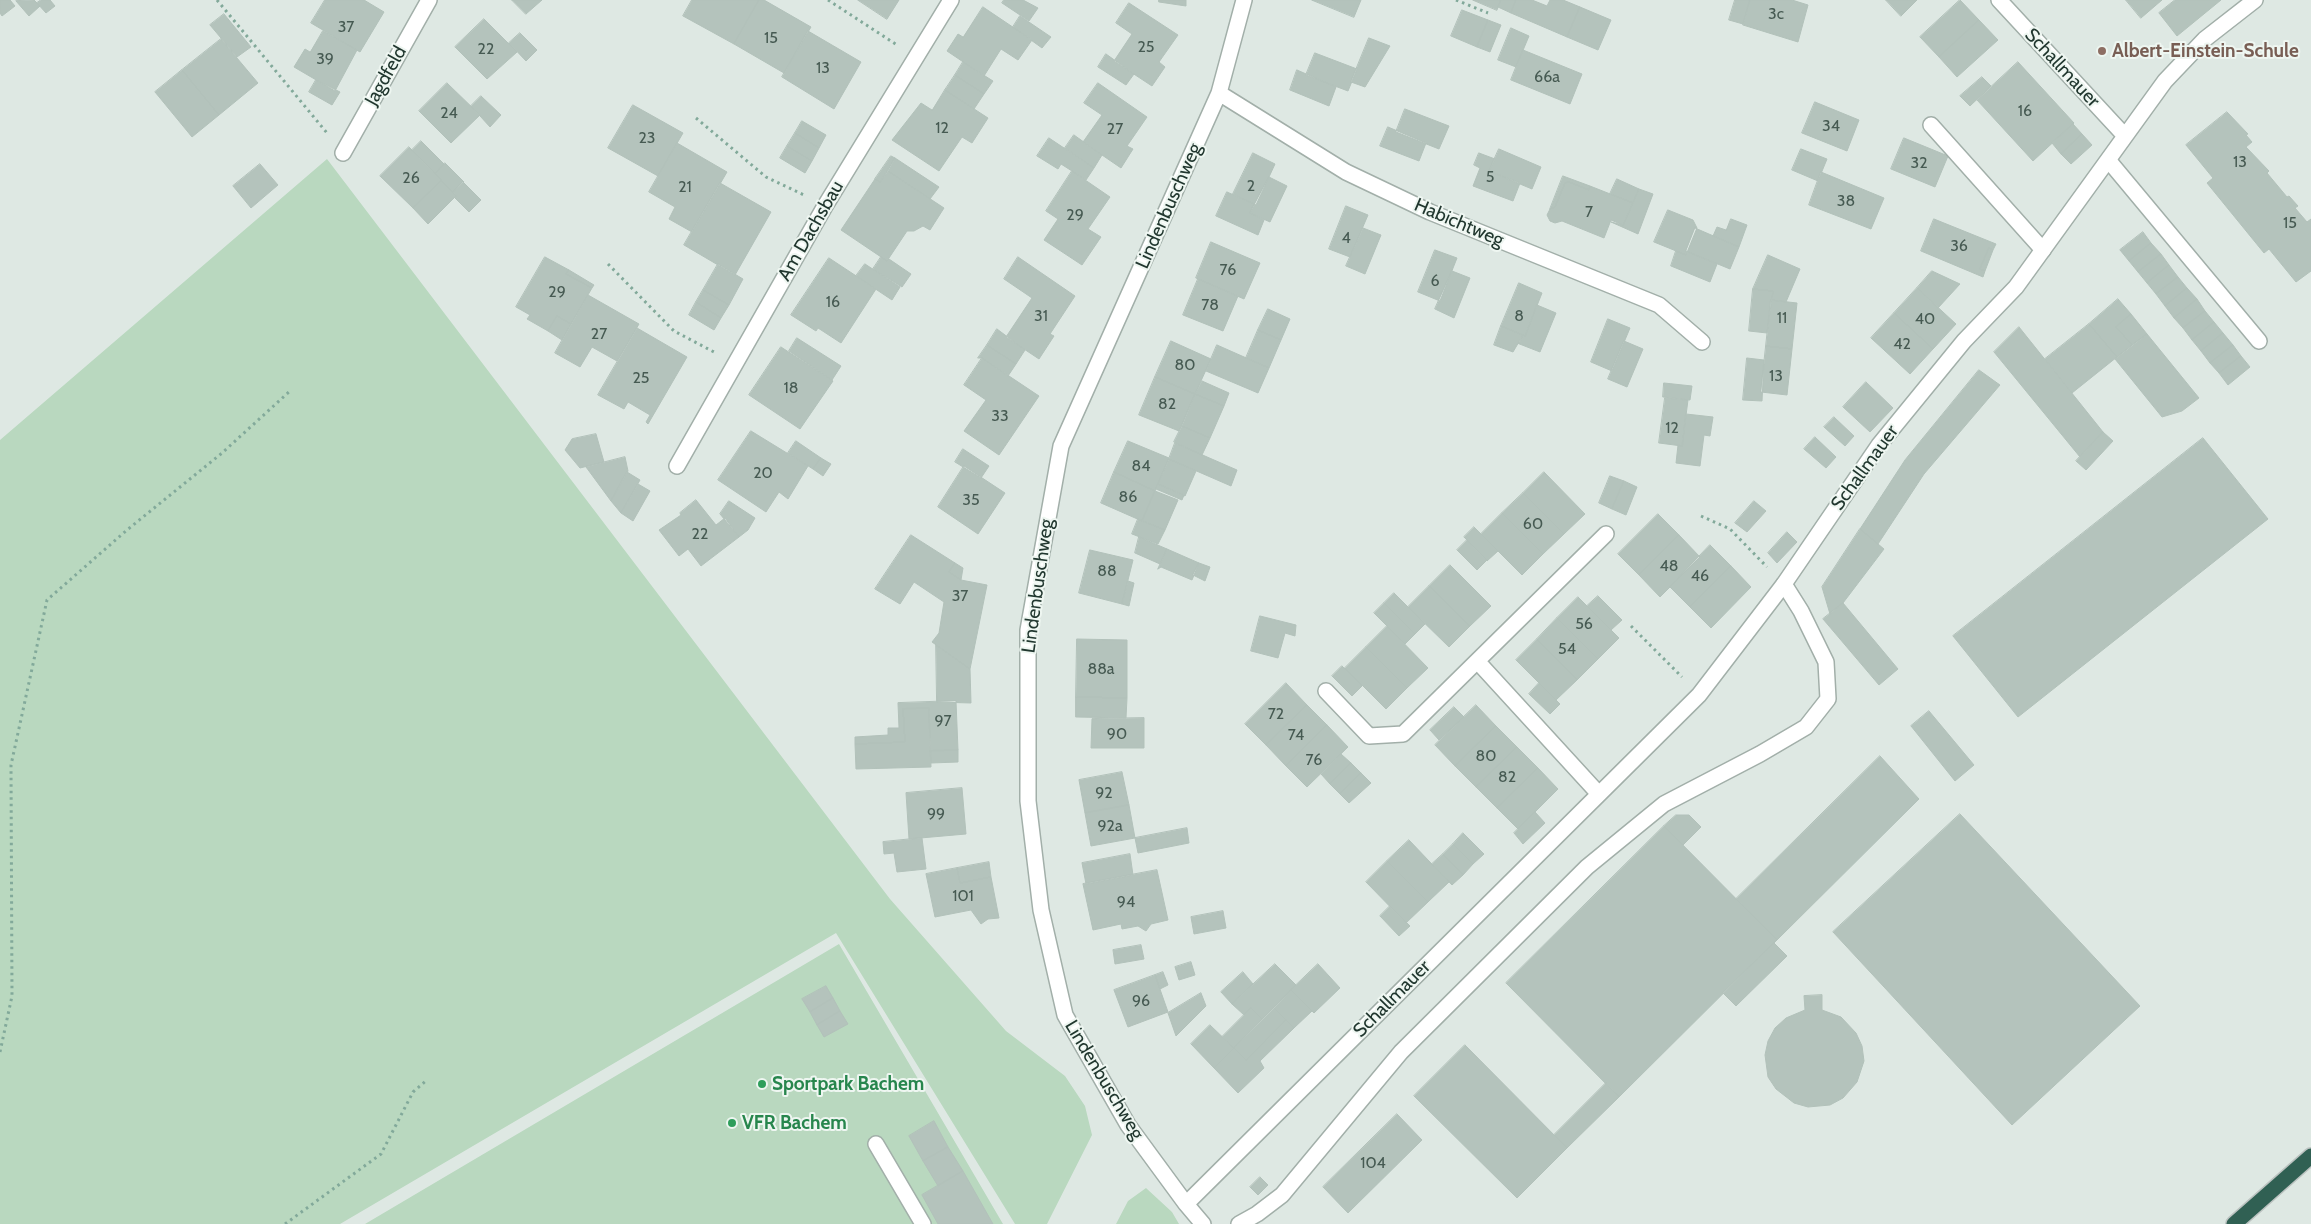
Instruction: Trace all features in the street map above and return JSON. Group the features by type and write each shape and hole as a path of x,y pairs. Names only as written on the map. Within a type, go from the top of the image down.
{"highway":[{"path":"2234,1224 2311,1156"}],"street":[{"name":"Jagdfeld","path":"343,152 429,0"},
{"name":"Am Dachsbau","path":"677,466 826,206 951,0"},
{"name":"Lindenbuschweg","path":"1203,1224 1186,1204 1128,1124 1065,1015 1040,910 1028,800 1028,630 1061,446 1219,94 1244,0"},
{"name":"Schallmauer","path":"1999,0 2124,136"},
{"name":"Schallmauer","path":"1186,1204 1598,793 1700,695 1784,584 1879,445 1964,341 2016,287 2109,161 2124,136 2172,74 2205,39 2256,0"},
{"name":"Habichtweg","path":"1219,94 1346,172 1430,212 1659,305 1702,342"},
{"path":"1930,125 2043,250"},
{"path":"2109,161 2260,341"},
{"path":"1326,692 1369,736 1403,734 1606,534"},
{"path":"1239,1224 1257,1214 1282,1195 1401,1052 1587,867 1664,804 1760,754 1806,727 1828,699 1826,662 1801,611 1784,584"},
{"path":"1478,662 1598,793"},
{"path":"876,1144 922,1224"}],"path":[{"path":"217,0 343,152"},
{"path":"828,0 916,57"},
{"path":"1456,0 1488,13"},
{"path":"696,118 766,177 826,206"},
{"path":"608,264 674,332 736,363"},
{"path":"0,1052 12,996 11,765 47,600 127,530 222,454 290,391"},
{"path":"1702,516 1730,529 1784,584"},
{"path":"1631,626 1700,695"},
{"path":"285,1224 381,1154 413,1092 427,1080"}],"green space":[{"path":"327,159 890,899 1006,1031 1065,1076 1085,1106 1092,1135 1047,1224 1015,1224 836,933 340,1224 0,1224 0,440"},
{"name":"Sportpark Bachem","path":"839,944 1003,1224 365,1224"},
{"path":"1146,1188 1172,1212 1179,1224 1116,1224 1128,1201"}],"building":[{"path":"0,0 10,0 15,6 2,16 0,13"},
{"path":"34,0 40,6 29,16 16,1"},
{"path":"41,0 50,0 55,6 46,13 37,3"},
{"path":"325,0 364,0 384,12 360,52 311,23"},
{"path":"512,0 542,0 526,14"},
{"path":"692,0 759,0 734,44 683,16"},
{"path":"759,0 764,0 811,27 784,73 734,44"},
{"path":"858,0 899,0 887,19"},
{"path":"1004,0 1023,0 1038,8 1029,21 1002,3"},
{"path":"1159,0 1186,0 1186,6 1159,2"},
{"path":"1312,0 1361,0 1354,17"},
{"path":"1473,0 1501,0 1497,10"},
{"path":"1501,0 1516,0 1511,13 1498,7"},
{"path":"1516,0 1532,0 1547,6 1550,0 1563,0 1580,7 1567,37 1511,13"},
{"path":"1735,0 1750,0 1743,24 1729,20"},
{"path":"1750,0 1792,0 1808,5 1798,42 1743,25"},
{"path":"1886,0 1917,0 1901,16"},
{"path":"1960,0 1979,20 1939,57 1920,37"},
{"path":"2126,0 2162,0 2141,18"},
{"path":"2175,0 2221,0 2177,36 2159,13"},
{"path":"1129,3 1178,35 1159,62 1165,67 1152,86 1114,61 1132,34 1116,23"},
{"path":"983,7 1032,40 1018,60 1001,49 984,76 947,51 958,34 963,37"},
{"path":"1580,7 1611,20 1598,50 1567,37"},
{"path":"1462,10 1488,20 1477,47 1451,36"},
{"path":"224,14 251,47 237,57 210,25"},
{"path":"1020,16 1051,37 1042,48 1013,27"},
{"path":"484,19 517,52 487,79 455,47"},
{"path":"1488,20 1501,25 1490,52 1477,47"},
{"path":"1979,20 1998,40 1957,77 1939,57"},
{"path":"1511,28 1529,36 1516,67 1498,60"},
{"path":"323,31 357,50 335,91 294,67 305,49 310,52"},
{"path":"808,31 861,62 834,109 782,77"},
{"path":"520,33 537,50 526,61 509,43"},
{"path":"1369,38 1390,46 1365,87 1351,82"},
{"path":"221,39 258,83 219,115 182,70"},
{"path":"1523,50 1582,74 1570,104 1511,80"},
{"path":"1315,53 1357,69 1348,91 1306,75"},
{"path":"1106,54 1134,74 1126,85 1098,67"},
{"path":"963,62 993,81 984,94 955,75"},
{"path":"2018,62 2074,123 2033,161 1977,100"},
{"path":"182,70 219,115 192,137 155,92"},
{"path":"1297,70 1336,87 1329,106 1290,90"},
{"path":"955,75 984,94 974,109 945,90"},
{"path":"1982,77 1991,86 1970,106 1960,96"},
{"path":"316,80 340,92 332,105 309,92"},
{"path":"447,83 480,115 451,143 419,111"},
{"path":"1098,83 1147,117 1127,146 1133,149 1121,168 1083,142 1102,115 1084,103"},
{"path":"945,90 988,118 972,143 962,137 939,171 892,140 921,103 932,110"},
{"path":"481,96 501,115 490,127 471,106"},
{"path":"1815,102 1859,120 1847,151 1802,133"},
{"path":"633,105 683,133 658,176 608,148"},
{"path":"1405,109 1449,126 1439,149 1396,132"},
{"path":"2227,112 2248,134 2246,135 2252,142 2246,147 2269,171 2267,173 2287,197 2289,196 2298,206 2295,208 2307,222 2311,219 2311,271 2296,282 2269,249 2264,253 2207,183 2213,178 2186,145"},
{"path":"802,121 826,135 819,148 795,133"},
{"path":"2073,124 2082,134 2061,154 2052,143"},
{"path":"1388,127 1426,143 1419,161 1380,146"},
{"path":"795,133 819,148 812,161 787,146"},
{"path":"2082,134 2092,145 2071,164 2061,154"},
{"path":"1074,135 1102,155 1094,168 1065,148"},
{"path":"1049,138 1094,168 1086,180 1061,164 1058,169 1037,156"},
{"path":"1904,138 1948,156 1935,187 1891,169"},
{"path":"421,141 444,164 435,174 412,150"},
{"path":"677,143 727,172 692,232 669,219 675,207 649,192"},
{"path":"787,146 812,161 805,173 780,158"},
{"path":"409,147 442,180 413,208 380,176"},
{"path":"1499,149 1541,167 1532,189 1489,171"},
{"path":"1801,149 1827,159 1818,181 1792,170"},
{"path":"1253,153 1275,164 1256,205 1233,194"},
{"path":"1479,153 1495,159 1489,171 1520,183 1513,201 1473,186 1480,168 1474,165"},
{"path":"891,156 895,158 880,182 875,179"},
{"path":"895,158 939,187 930,199 888,171"},
{"path":"445,163 464,182 453,192 435,174"},
{"path":"260,164 278,185 251,208 233,186"},
{"path":"888,171 944,208 930,230 923,226 914,231 907,231 887,261 841,230 875,179 880,182"},
{"path":"1072,171 1110,197 1088,229 1101,237 1082,265 1044,240 1058,219 1046,211"},
{"path":"1821,172 1884,198 1871,229 1809,205"},
{"path":"1563,176 1590,186 1589,190 1569,182 1565,183 1555,207 1550,209"},
{"path":"1269,177 1287,186 1270,222 1250,213"},
{"path":"1617,179 1639,189 1633,203 1610,194"},
{"path":"441,181 456,196 428,224 413,208"},
{"path":"463,182 481,200 469,212 455,198 456,196 453,192"},
{"path":"1569,182 1589,190 1590,186 1633,203 1623,225 1611,220 1604,238 1562,221 1555,223 1550,221 1547,215 1550,209 1555,207 1565,183"},
{"path":"720,183 771,212 735,275 684,245"},
{"path":"1639,189 1653,194 1638,234 1611,222 1623,225"},
{"path":"1227,192 1254,204 1250,213 1264,220 1258,235 1216,216"},
{"path":"1346,206 1368,215 1350,257 1329,249"},
{"path":"1668,210 1693,220 1697,228 1686,255 1654,242"},
{"path":"1731,219 1747,225 1739,247 1713,236 1717,227 1726,230"},
{"path":"1934,219 1996,244 1993,250 1989,248 1980,269 1985,271 1983,277 1921,251"},
{"path":"1363,228 1381,235 1365,274 1346,266"},
{"path":"1695,228 1739,247 1730,269 1686,251"},
{"path":"2143,232 2151,243 2129,261 2120,250"},
{"path":"1211,242 1260,263 1244,299 1196,278"},
{"path":"2151,243 2161,254 2138,272 2129,261"},
{"path":"1989,248 1993,250 1985,271 1980,269"},
{"path":"1435,250 1457,258 1440,301 1418,292"},
{"path":"1676,251 1686,255 1688,252 1717,264 1710,282 1671,266"},
{"path":"2161,254 2169,265 2147,283 2138,272"},
{"path":"1768,255 1800,269 1786,302 1772,300 1773,291 1753,289"},
{"path":"545,257 569,270 566,274 592,288 571,324 557,316 548,331 527,319 530,315 516,307"},
{"path":"881,257 887,261 889,259 911,274 902,287 873,269"},
{"path":"1018,257 1075,296 1050,334 1054,336 1039,359 1006,337 1032,298 1004,279"},
{"path":"829,258 876,289 841,343 818,328 816,331 791,315"},
{"path":"718,264 743,279 729,305 703,290"},
{"path":"865,264 900,287 892,300 856,276"},
{"path":"2169,265 2178,277 2156,294 2147,283"},
{"path":"569,270 594,285 592,288 566,274"},
{"path":"1452,271 1470,278 1454,318 1435,309"},
{"path":"1932,271 1960,284 1938,308 1917,288"},
{"path":"2178,277 2187,288 2165,306 2156,294"},
{"path":"1198,279 1238,296 1223,331 1183,315"},
{"path":"1519,283 1542,293 1525,336 1501,326"},
{"path":"1917,288 1956,324 1933,349 1894,313"},
{"path":"2187,288 2197,299 2174,318 2165,306"},
{"path":"1753,289 1773,291 1767,333 1749,331"},
{"path":"703,290 729,305 721,318 696,302"},
{"path":"588,295 639,324 617,361 592,347 580,367 555,353"},
{"path":"2118,299 2131,314 2116,327 2132,345 2117,357 2089,324"},
{"path":"2197,299 2205,311 2183,328 2174,318"},
{"path":"1771,300 1797,303 1792,349 1766,346"},
{"path":"696,302 721,318 714,330 689,315"},
{"path":"1537,305 1556,313 1540,352 1517,343 1520,342 1523,335 1525,336"},
{"path":"1268,309 1290,319 1281,340 1258,330"},
{"path":"2205,311 2214,322 2192,340 2183,328"},
{"path":"1894,313 1933,349 1910,374 1871,338"},
{"path":"2131,314 2147,334 2132,345 2116,327"},
{"path":"557,316 571,324 562,340 548,331"},
{"path":"1608,319 1630,328 1612,371 1591,362"},
{"path":"2214,322 2223,333 2201,351 2192,340"},
{"path":"2089,324 2117,357 2072,393 2045,359"},
{"path":"1501,326 1523,335 1513,352 1494,345"},
{"path":"2019,327 2103,432 2080,457 1994,352"},
{"path":"637,328 687,357 648,424 646,422 650,415 628,402 624,409 598,395"},
{"path":"997,329 1025,350 1016,364 987,345"},
{"path":"1258,330 1281,340 1269,368 1246,358"},
{"path":"2223,333 2233,345 2210,363 2201,351"},
{"path":"2147,334 2199,398 2182,411 2162,417 2115,359"},
{"path":"797,338 841,366 832,380 789,351"},
{"path":"1171,341 1211,359 1195,394 1155,377"},
{"path":"1624,341 1643,349 1627,387 1608,379"},
{"path":"987,345 1016,364 1008,376 982,358 978,358"},
{"path":"1217,345 1269,368 1258,393 1206,371"},
{"path":"2233,345 2241,356 2219,373 2210,363"},
{"path":"1766,346 1792,349 1787,395 1761,392"},
{"path":"781,347 833,381 800,429 749,395"},
{"path":"2241,356 2250,367 2228,385 2219,373"},
{"path":"982,358 1039,396 999,455 964,431 986,400 964,385"},
{"path":"1747,358 1764,360 1762,401 1743,400"},
{"path":"1979,370 2000,385 1924,474 1878,544 1860,529 1905,460"},
{"path":"1155,377 1195,394 1179,431 1139,415"},
{"path":"1202,381 1229,393 1224,406 1195,394"},
{"path":"1866,382 1893,408 1870,432 1843,407"},
{"path":"1664,383 1692,386 1690,400 1663,397"},
{"path":"1195,394 1224,406 1210,438 1182,426"},
{"path":"1665,398 1688,400 1682,446 1659,443"},
{"path":"1686,414 1713,417 1710,436 1704,435 1700,466 1676,463 1678,445 1682,446"},
{"path":"1834,417 1854,436 1845,446 1824,427"},
{"path":"1182,426 1210,438 1202,455 1174,442"},
{"path":"751,431 808,466 788,499 779,492 766,512 718,480"},
{"path":"2103,432 2113,441 2086,470 2076,461"},
{"path":"596,434 604,462 580,468 565,450 572,439"},
{"path":"1815,437 1836,457 1826,468 1804,449"},
{"path":"2203,438 2268,519 2018,717 1953,636"},
{"path":"796,441 821,458 813,469 788,453"},
{"path":"1128,441 1169,458 1155,491 1114,472"},
{"path":"1175,443 1237,470 1231,486 1169,459"},
{"path":"963,449 989,466 981,478 955,462"},
{"path":"625,457 628,471 611,501 586,467"},
{"path":"821,458 831,464 823,476 813,469"},
{"path":"1169,459 1196,471 1185,496 1158,484"},
{"path":"964,466 1005,493 978,534 938,507"},
{"path":"627,472 640,480 621,513 611,501"},
{"path":"1114,472 1155,491 1142,521 1101,503"},
{"path":"1544,472 1585,514 1564,534 1523,493"},
{"path":"1610,476 1624,481 1612,509 1599,503"},
{"path":"1624,481 1637,487 1626,515 1612,509"},
{"path":"638,484 650,491 633,521 621,513"},
{"path":"1158,484 1184,495 1182,500 1156,489"},
{"path":"1155,491 1178,500 1165,530 1142,521"},
{"path":"1523,493 1564,534 1543,554 1502,513"},
{"path":"696,500 716,525 725,518 739,537 701,566 688,549 679,556 659,530 681,515 680,513"},
{"path":"729,501 755,518 748,530 739,537 720,514"},
{"path":"1754,501 1766,511 1747,532 1735,523"},
{"path":"1502,513 1543,554 1522,575 1481,534"},
{"path":"1658,514 1679,535 1639,575 1618,554"},
{"path":"1138,519 1165,530 1158,544 1132,534"},
{"path":"1474,527 1498,551 1487,561 1464,537"},
{"path":"1860,529 1884,549 1843,603 1830,614 1822,587"},
{"path":"1787,532 1797,542 1777,563 1768,553"},
{"path":"911,535 955,563 949,572 961,580 987,585 970,669 932,642 939,633 944,602 914,582 900,604 875,589"},
{"path":"1679,535 1700,557 1660,597 1639,575"},
{"path":"1139,537 1167,549 1160,564 1135,553"},
{"path":"1467,540 1487,560 1477,570 1457,550"},
{"path":"1710,545 1731,566 1690,607 1670,587"},
{"path":"1167,549 1199,563 1192,580 1161,567 1158,569"},
{"path":"1090,550 1133,560 1122,604 1079,593"},
{"path":"955,563 963,568 961,580 949,572"},
{"path":"1199,563 1210,567 1205,581 1193,575"},
{"path":"1450,565 1491,606 1470,626 1429,586"},
{"path":"1731,566 1751,587 1711,628 1690,607"},
{"path":"1128,581 1134,583 1129,606 1122,604"},
{"path":"1429,586 1470,626 1449,647 1408,607"},
{"path":"1394,593 1425,624 1415,634 1384,603"},
{"path":"1598,596 1622,620 1611,630 1587,606"},
{"path":"1578,597 1619,638 1598,659 1557,618"},
{"path":"1384,603 1415,634 1405,644 1374,613"},
{"path":"1843,603 1898,669 1879,685 1823,619"},
{"path":"1260,616 1296,625 1295,636 1285,633 1278,658 1251,651"},
{"path":"1557,618 1598,659 1577,680 1537,639"},
{"path":"1387,626 1428,668 1407,688 1366,647"},
{"path":"1077,639 1127,640 1127,698 1076,697"},
{"path":"1537,639 1577,680 1556,700 1516,660"},
{"path":"936,645 970,669 971,703 937,702"},
{"path":"1366,647 1407,688 1386,709 1345,668"},
{"path":"1342,666 1362,686 1352,696 1332,676"},
{"path":"1286,683 1307,705 1266,745 1245,724"},
{"path":"1539,683 1560,704 1550,714 1529,694"},
{"path":"1076,697 1127,698 1126,718 1076,717"},
{"path":"956,701 958,750 930,751 929,708 903,709 905,742 855,744 855,737 888,735 888,728 899,728 898,703"},
{"path":"1307,705 1327,725 1286,766 1266,745"},
{"path":"1476,705 1496,726 1455,766 1435,745"},
{"path":"1454,707 1464,717 1439,740 1430,730"},
{"path":"929,708 931,767 856,769 855,744 905,742 903,709"},
{"path":"1929,711 1974,765 1955,781 1911,726"},
{"path":"1144,718 1144,748 1091,748 1092,719"},
{"path":"1327,725 1348,747 1307,787 1286,766"},
{"path":"1496,726 1517,747 1476,787 1455,766"},
{"path":"1517,747 1538,768 1497,808 1476,787"},
{"path":"958,750 958,762 931,763 930,751"},
{"path":"1341,754 1351,763 1330,784 1321,774"},
{"path":"1880,756 1919,799 1777,940 1736,899"},
{"path":"1351,763 1361,773 1340,794 1330,784"},
{"path":"1538,768 1558,789 1518,829 1497,808"},
{"path":"1122,772 1129,805 1085,813 1079,780"},
{"path":"1361,773 1371,783 1349,803 1340,794"},
{"path":"962,788 966,834 909,839 906,793"},
{"path":"1129,805 1135,838 1091,846 1085,813"},
{"path":"1535,812 1545,823 1523,844 1514,833"},
{"path":"1960,814 2140,1006 2012,1125 1833,932"},
{"path":"1676,815 1689,815 1701,827 1683,845 1664,826"},
{"path":"1664,826 1777,940 1619,1097 1506,983"},
{"path":"1187,828 1189,843 1138,853 1135,838"},
{"path":"1463,833 1484,854 1473,864 1453,844"},
{"path":"922,838 926,869 897,872 894,853 884,854 883,842"},
{"path":"1409,840 1449,882 1428,902 1387,861"},
{"path":"1453,844 1473,864 1463,875 1443,854"},
{"path":"1130,854 1133,875 1086,884 1082,863"},
{"path":"1443,854 1463,875 1452,885 1432,864"},
{"path":"1387,861 1428,902 1406,923 1366,882"},
{"path":"989,862 991,877 960,883 957,868"},
{"path":"957,868 960,883 991,877 999,918 988,919 981,924 971,910 935,917 926,874"},
{"path":"1157,870 1168,920 1151,924 1146,931 1138,926 1122,929 1121,924 1093,930 1083,884"},
{"path":"1390,906 1410,926 1399,936 1380,916"},
{"path":"1223,911 1226,928 1194,934 1191,917"},
{"path":"1774,943 1787,956 1736,1006 1723,993"},
{"path":"1141,945 1144,959 1115,964 1113,950"},
{"path":"1191,962 1195,975 1179,980 1175,967"},
{"path":"1275,964 1296,985 1262,1019 1251,1008 1244,1015 1232,1004"},
{"path":"1318,964 1340,988 1314,1013 1291,990"},
{"path":"1163,972 1168,985 1160,989 1155,975"},
{"path":"1243,972 1253,984 1232,1004 1221,992"},
{"path":"1155,975 1168,1012 1128,1027 1114,990"},
{"path":"826,986 833,998 810,1012 802,999"},
{"path":"1291,990 1312,1011 1294,1028 1274,1008"},
{"path":"1201,993 1206,1006 1176,1036 1168,1013"},
{"path":"1822,995 1822,1010 1841,1017 1856,1033 1862,1046 1864,1061 1857,1082 1843,1098 1830,1105 1808,1107 1794,1103 1776,1089 1768,1077 1765,1055 1768,1041 1775,1028 1786,1018 1805,1010 1804,996"},
{"path":"833,998 840,1011 817,1025 810,1012"},
{"path":"1251,1008 1262,1019 1234,1048 1222,1037"},
{"path":"1274,1008 1286,1020 1246,1060 1234,1048"},
{"path":"840,1011 848,1024 824,1037 817,1025"},
{"path":"1286,1020 1294,1028 1260,1061 1264,1068 1238,1093 1214,1068 1234,1048 1246,1060"},
{"path":"1210,1025 1234,1048 1214,1068 1191,1044"},
{"path":"1465,1045 1567,1148 1517,1198 1414,1096"},
{"path":"1606,1083 1619,1097 1567,1148 1554,1135"},
{"path":"1397,1114 1422,1140 1348,1213 1323,1187"},
{"path":"934,1121 948,1147 923,1161 909,1136"},
{"path":"948,1147 963,1171 938,1186 923,1161"},
{"path":"963,1171 993,1224 938,1224 922,1195"},
{"path":"1260,1177 1268,1185 1258,1195 1250,1187"}],"place":[{"name":"Albert-Einstein-Schule","path":"2102,51"},
{"name":"Sportpark Bachem","path":"762,1084"},
{"name":"VFR Bachem","path":"732,1123"}]}
